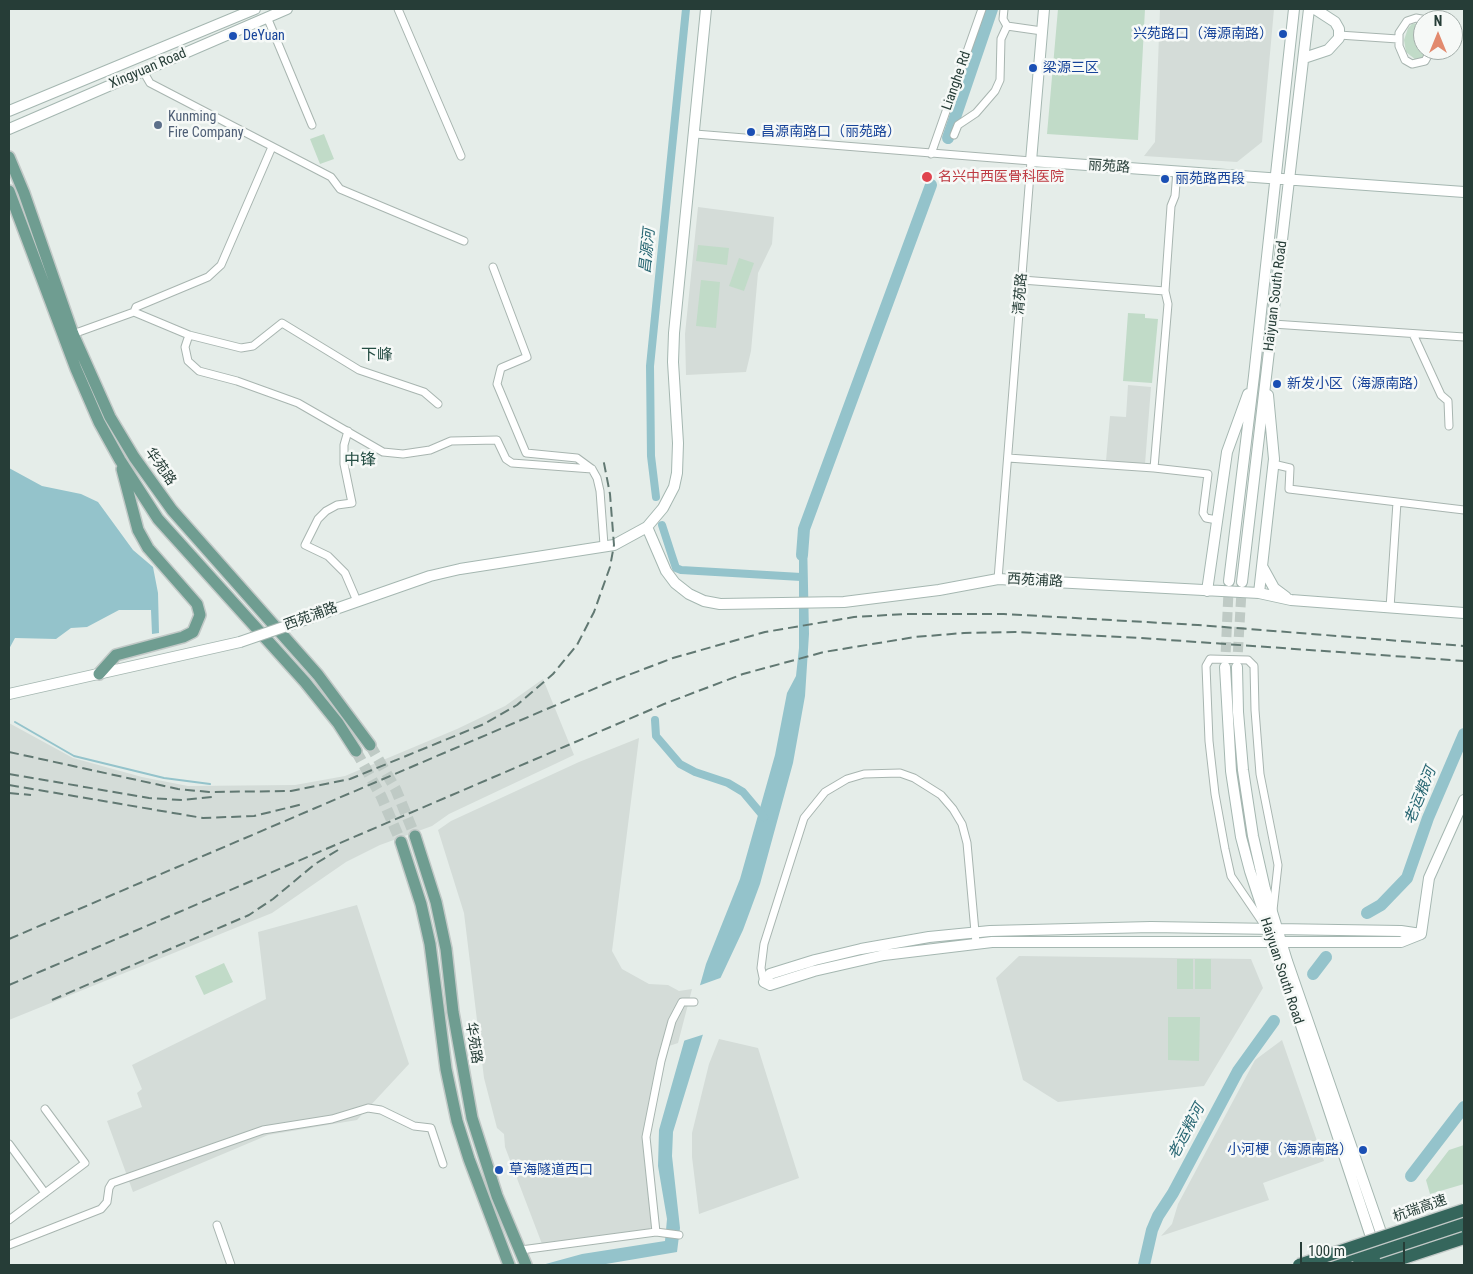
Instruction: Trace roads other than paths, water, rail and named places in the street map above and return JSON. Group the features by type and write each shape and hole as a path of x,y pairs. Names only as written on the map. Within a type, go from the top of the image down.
{"highway":[{"name":"杭瑞高速","path":"1299,1265 1464,1210"},
{"path":"1383,1257 1464,1218"},
{"path":"1358,1265 1464,1229"},
{"path":"1323,1265 1383,1257 1464,1238"}],"main road":[{"name":"华苑路","path":"9,157 24,193 73,334 110,416 134,457 172,510 318,675 370,744"},
{"name":"华苑路","path":"9,191 76,369 99,422 120,460 158,519 305,682 338,723 356,752"},
{"path":"99,674 116,655 183,637 193,632 200,615 197,604 148,548 138,530 120,460"},
{"name":"华苑路","path":"416,836 436,902 446,949 455,1022 472,1118 497,1196 521,1250"},
{"path":"401,842 414,880 430,944 446,1069 457,1121 469,1160 500,1239 505,1264"},
{"path":"521,1250 526,1265"},
{"path":"521,1250 532,1265"}],"street":[{"name":"Xingyuan Road","path":"9,111 255,9"},
{"name":"Xingyuan Road","path":"9,129 287,9"},
{"path":"398,9 461,156"},
{"path":"647,527 669,498 677,473 674,333 706,9"},
{"name":"Lianghe Rd","path":"932,154 982,9"},
{"path":"1004,9 1003,19 1007,26"},
{"name":"清苑路","path":"998,579 1044,9"},
{"name":"Haiyuan South Road","path":"1229,581 1254,376 1294,9"},
{"name":"Haiyuan South Road","path":"1242,582 1291,180 1309,9"},
{"path":"1304,58 1332,48 1339,35 1335,22 1315,9"},
{"path":"267,17 312,125"},
{"path":"1413,19 1407,21 1403,26 1398,39 1401,54 1404,60 1412,64 1426,60"},
{"path":"1007,26 1042,31"},
{"path":"954,135 958,125 976,113 995,91 1000,80 1001,39 1007,26"},
{"path":"1339,35 1398,39"},
{"path":"143,71 150,83 331,177 340,189 464,241"},
{"name":"丽苑路","path":"695,134 932,154 1464,192"},
{"path":"134,312 136,307 208,277 221,265 272,147"},
{"path":"1154,468 1168,304 1165,291 1171,206 1175,196 1177,171"},
{"path":"493,267 526,357 502,368 496,384 526,453 577,458 592,469 597,478 600,491 609,545"},
{"path":"1022,280 1165,291"},
{"path":"73,334 134,312 189,335 241,348 253,346 282,323 359,370 424,392 438,404"},
{"path":"1273,324 1464,337"},
{"path":"1413,334 1441,395 1448,401 1449,426"},
{"path":"189,335 185,347 188,361 199,371 238,381 298,403 383,452 403,454 430,450 451,441 497,440 506,459 512,463 592,469"},
{"path":"1207,591 1227,452 1254,376"},
{"path":"1260,593 1273,464 1266,378"},
{"path":"348,431 344,445 344,464 352,503 337,505 326,511 318,519 305,544 328,556 345,573 357,601"},
{"path":"1008,458 1154,468 1208,474 1203,513 1208,519 1217,520"},
{"path":"1273,464 1290,468 1288,489 1464,510"},
{"path":"1390,608 1397,502"},
{"name":"西苑浦路","path":"9,694 240,642 430,576 460,569 609,545 647,527 666,571 689,594 704,601 720,604 815,604 939,590 998,579 1260,593 1291,600 1464,614"},
{"path":"1263,566 1274,588 1291,600"},
{"path":"1272,916 1278,865 1260,774 1254,710 1254,666 1248,660 1210,659 1206,666 1208,733 1215,794 1231,876 1272,929"},
{"name":"Haiyuan South Road","path":"1225,667 1228,742 1234,800 1250,871 1272,929 1383,1257"},
{"name":"Haiyuan South Road","path":"1237,667 1239,731 1248,803 1260,869 1272,916 1272,929"},
{"path":"764,982 761,968 764,944 804,818 825,792 847,779 864,774 900,773 914,778 941,795 953,808 962,824 967,843 976,938"},
{"path":"1421,934 1430,878 1464,800"},
{"path":"764,982 770,974 838,954 907,940 976,938 1151,927 1401,931 1421,934"},
{"path":"976,938 1402,942 1421,934"},
{"path":"659,1233 646,1137 660,1061 672,1021 682,1002 694,1002"},
{"path":"9,1245 101,1209 108,1202 109,1188 112,1183 263,1130 332,1120 368,1108 381,1110 414,1126 431,1128 443,1164"},
{"path":"9,1220 85,1163 45,1109"},
{"path":"9,1144 45,1193"},
{"path":"217,1225 231,1265"},
{"path":"521,1250 659,1233 679,1235"}],"water":[{"path":"9,468 42,486 81,494 98,502 133,550 153,567 158,593 159,633 152,634 151,610 119,610 87,627 71,628 56,639 15,638 9,649"},
{"path":"799,538 807,538 809,634 805,696 793,763 760,884 743,930 720,979 673,1132 672,1156 680,1228 677,1252 600,1265 542,1265 582,1254 665,1241 667,1219 658,1166 659,1130 706,964 740,879 775,755 787,693 796,676 799,648"}],"waterway":[{"name":"昌源河","path":"656,497 651,456 650,366 686,9"},
{"path":"948,138 992,9"},
{"path":"802,555 804,529 931,185"},
{"name":"昌源河","path":"662,525 676,568 681,570 801,577"},
{"path":"655,720 656,736 680,764 695,772 728,783 743,792 764,817"},
{"path":"15,722 74,756 164,778 210,784"},
{"name":"老运粮河","path":"1367,913 1381,905 1407,878 1428,818 1464,734"},
{"name":"老运粮河","path":"1313,974 1326,957"},
{"name":"老运粮河","path":"1144,1265 1152,1230 1158,1216 1173,1193 1238,1071 1274,1021"},
{"name":"老运粮河","path":"1411,1176 1464,1107"}],"tunnel":[{"path":"1225,667 1229,581"},
{"path":"1237,667 1242,583"},
{"path":"370,745 396,790 415,836"},
{"path":"356,751 381,796 401,842"}],"railway":[{"path":"9,752 178,789 209,792 291,791 350,779 484,724 517,705 553,674 577,645 594,612 610,567 614,545 610,494 603,458"},
{"path":"9,939 610,682 673,658 765,632 854,617 906,614 1004,614 1198,625 1464,646"},
{"path":"9,985 664,704 743,674 824,652 915,637 964,633 1015,632 1141,638 1464,661"},
{"path":"9,774 149,798 182,800 212,797"},
{"path":"9,785 203,818 254,816 303,804"},
{"path":"9,793 31,795"},
{"path":"52,1000 249,915 273,899 315,864 338,850"}],"place":[{"name":"兴苑路口（海源南路）","path":"1283,34"},
{"name":"DeYuan","path":"233,36"},
{"name":"梁源三区","path":"1033,68"},
{"name":"Kunming Fire Company","path":"158,125"},
{"name":"昌源南路口（丽苑路）","path":"751,132"},
{"name":"名兴中西医骨科医院","path":"927,177"},
{"name":"丽苑路西段","path":"1165,179"},
{"name":"新发小区（海源南路）","path":"1277,384"},
{"name":"小河梗（海源南路）","path":"1363,1150"},
{"name":"草海隧道西口","path":"499,1170"}],"district":[{"name":"下峰","path":"377,356"},
{"name":"中锋","path":"360,461"}]}
